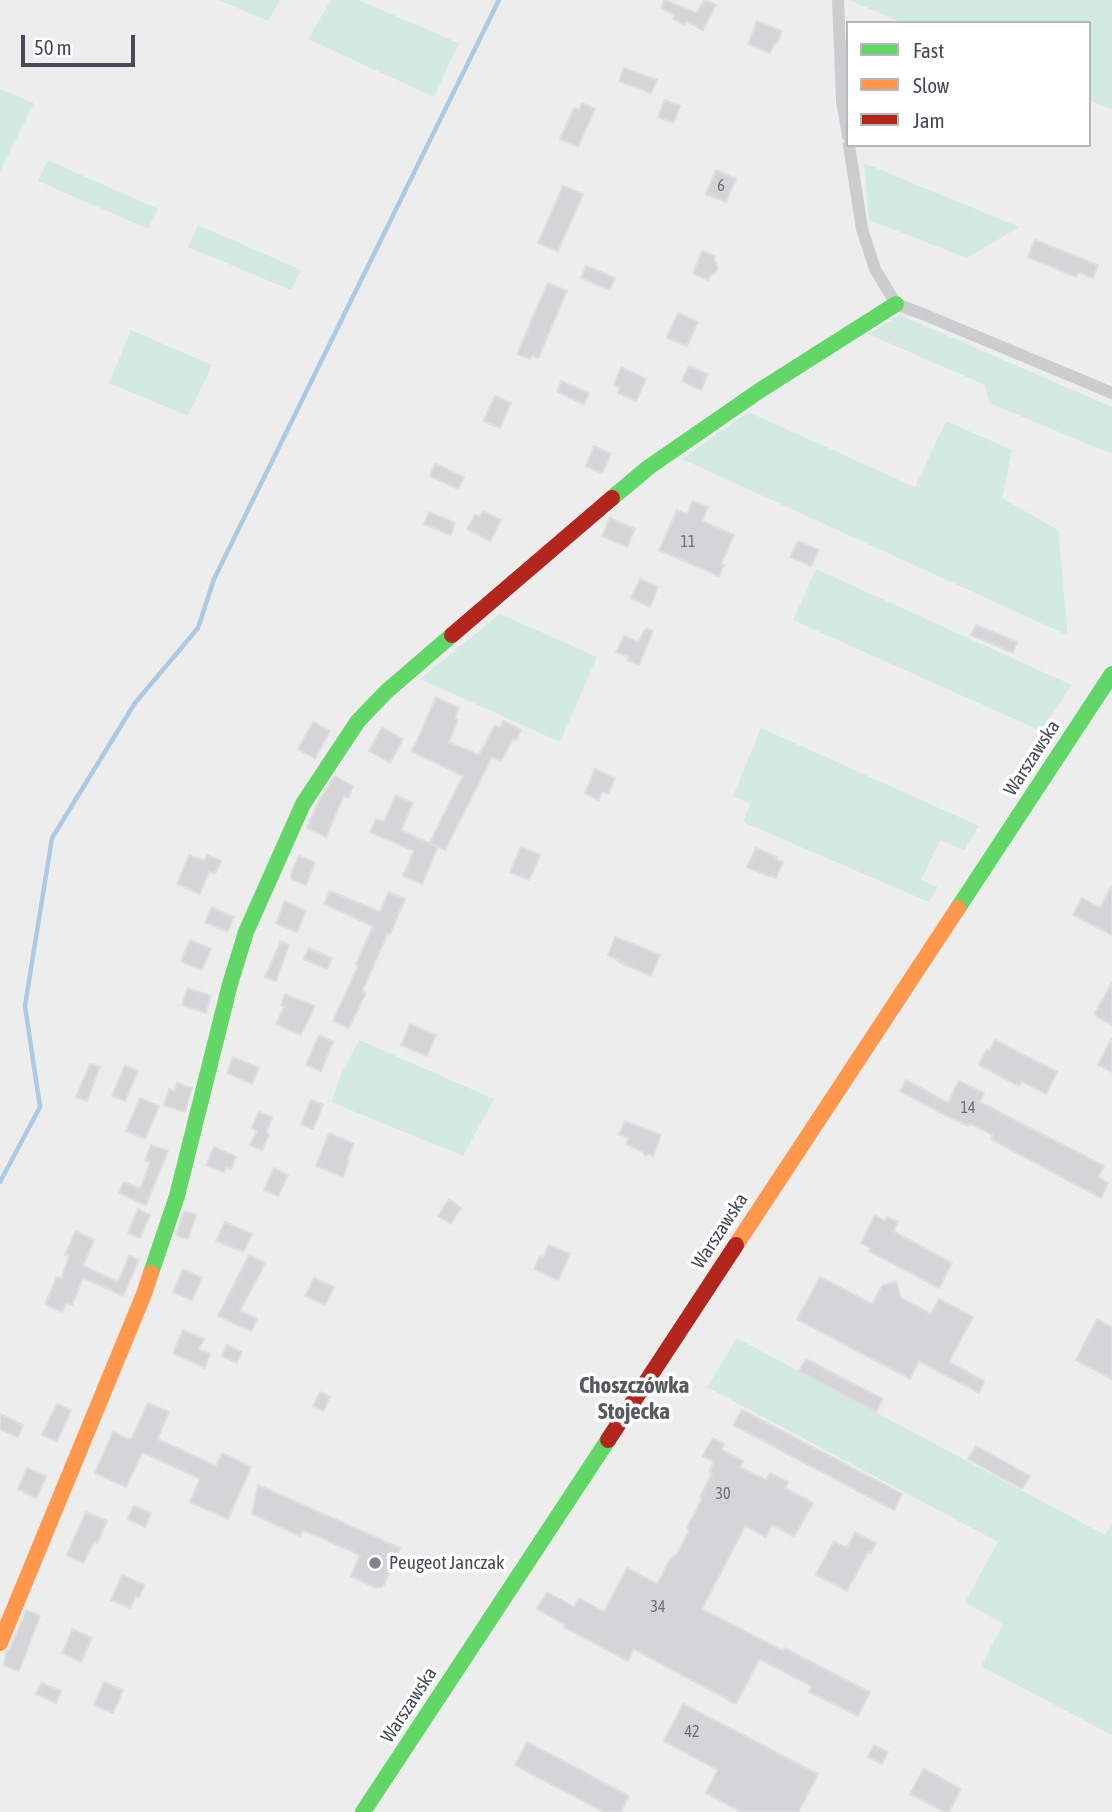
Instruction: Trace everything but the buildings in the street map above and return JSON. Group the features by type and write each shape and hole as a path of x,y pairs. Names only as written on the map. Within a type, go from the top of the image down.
{"street":[{"path":"838,0 842,102 846,125"},
{"path":"849,147 862,229 875,269 896,304 1112,393"},
{"path":"0,1643 144,1294 177,1196 230,984 246,932 303,804 358,721 387,691 649,467 759,391 896,304"},
{"name":"Warszawska","path":"363,1812 1112,674"}],"green space":[{"path":"218,0 280,0 268,21"},
{"path":"331,0 358,0 459,43 434,97 308,39"},
{"path":"849,0 1112,0 1112,110 1091,101 1091,21 898,21"},
{"path":"0,89 34,103 0,171"},
{"path":"48,160 158,209 148,229 38,181"},
{"path":"864,163 1019,227 967,258 869,220"},
{"path":"198,225 301,270 291,290 188,247"},
{"path":"900,315 1112,407 1112,454 989,403 985,385 868,334"},
{"path":"131,330 212,365 188,416 109,383"},
{"path":"748,412 915,487 946,421 1012,450 1002,498 1058,530 1067,635 682,459"},
{"path":"816,569 1072,685 1041,731 793,620"},
{"path":"500,614 597,657 560,742 420,679"},
{"path":"761,728 979,826 964,850 940,840 921,880 938,887 929,902 743,822 750,804 733,796"},
{"path":"359,1040 494,1099 463,1156 331,1102 342,1072"},
{"path":"737,1338 1105,1535 1112,1523 1112,1735 981,1666 1003,1624 965,1602 998,1542 707,1387"}],"waterway":[{"path":"0,1182 40,1107 25,1006 52,838 135,703 198,628 214,579 499,0"}],"traffic: fast":[{"path":"612,498 649,467 759,391 896,304"},
{"path":"151,1273 177,1196 230,984 246,932 303,804 358,721 387,691 452,635"},
{"path":"958,908 1112,674"},
{"path":"363,1812 608,1440"}],"traffic: slow":[{"path":"736,1245 958,908"},
{"path":"0,1643 151,1273"}],"traffic: jam":[{"path":"452,635 612,498"},
{"path":"608,1440 736,1245"}],"place":[{"name":"Peugeot Janczak","path":"375,1563"}],"district":[{"name":"Choszczówka Stojecka","path":"634,1399"}]}
